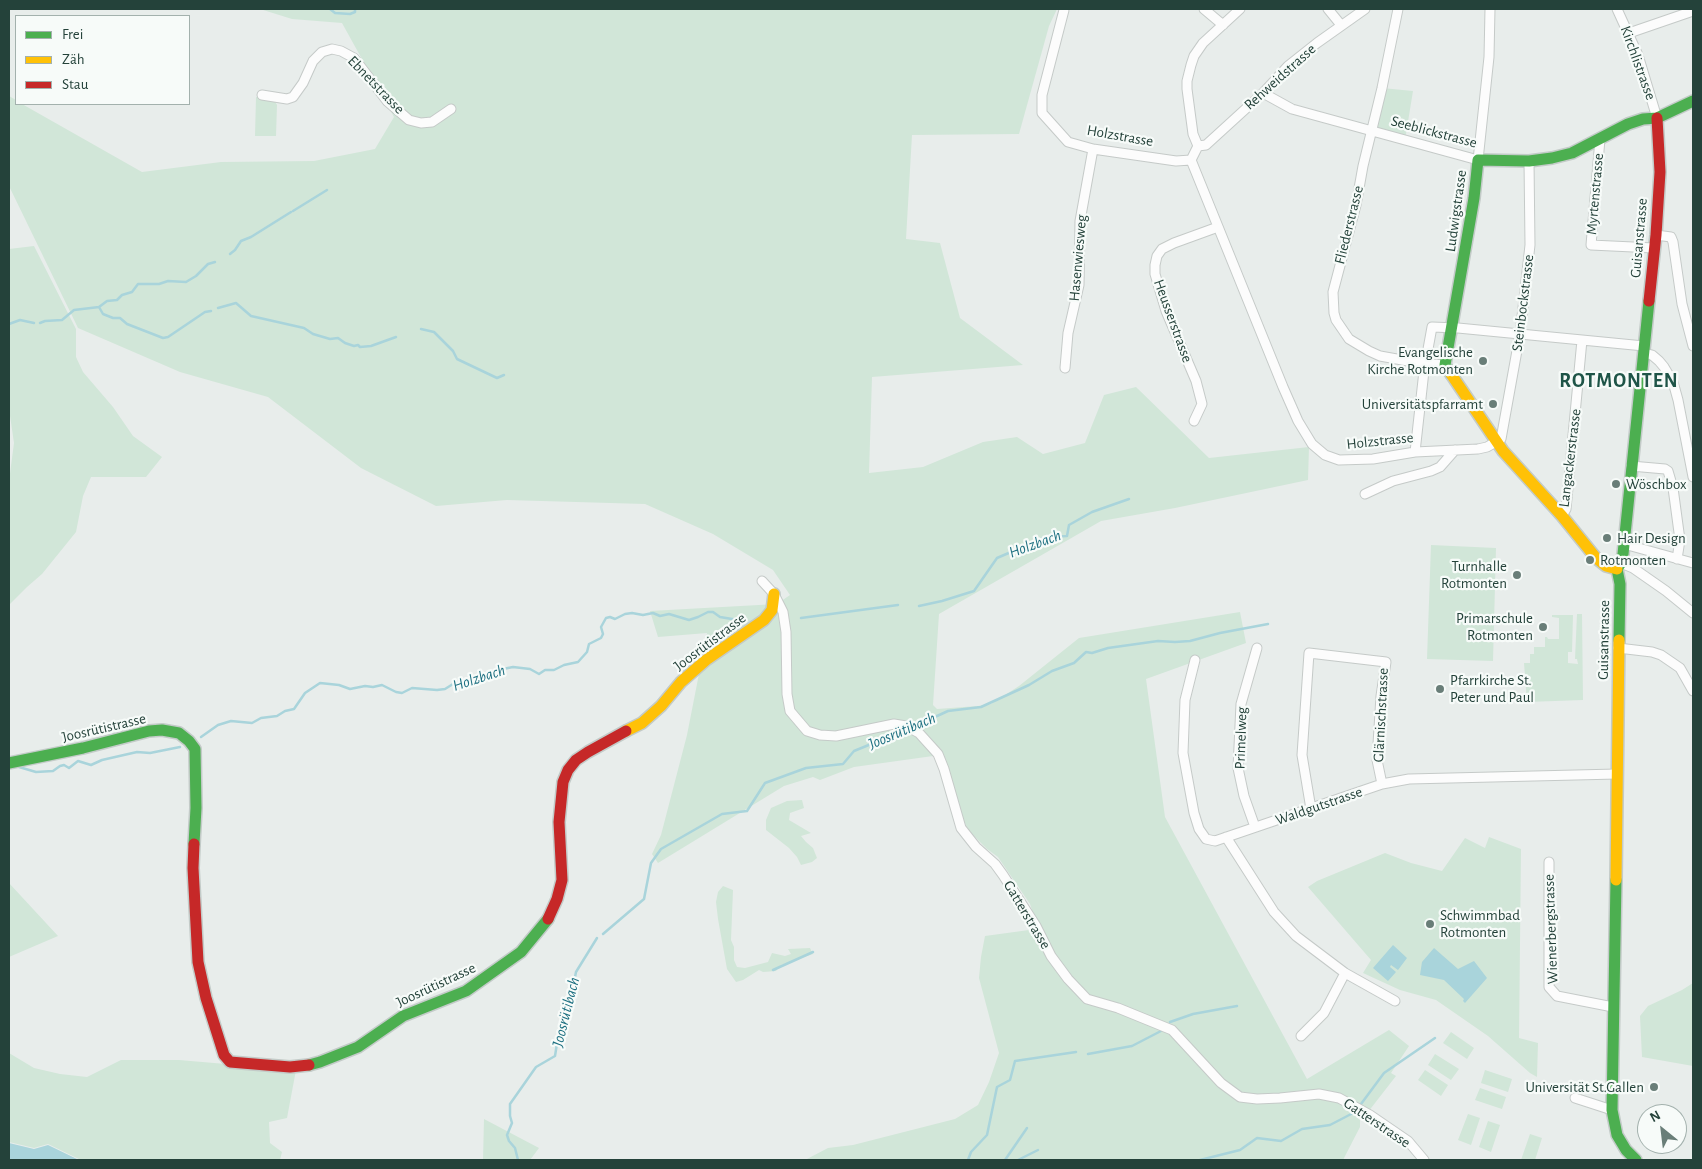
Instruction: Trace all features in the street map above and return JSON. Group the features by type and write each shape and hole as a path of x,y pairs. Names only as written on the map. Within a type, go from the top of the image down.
{"street":[{"path":"1204,9 1222,25"},
{"path":"1191,160 1198,146 1193,134 1187,89 1188,74 1194,56 1203,44 1240,9"},
{"path":"1328,9 1341,26"},
{"name":"Rehweidstrasse","path":"1198,146 1206,145 1263,93 1288,66 1365,9"},
{"name":"Fliederstrasse","path":"1398,9 1356,205 1333,292 1334,312 1342,330 1349,339 1359,346 1380,356 1445,365"},
{"name":"Ludwigstrasse","path":"1445,365 1474,198 1489,57 1490,9"},
{"name":"Kirchlistrasse","path":"1618,9 1647,82 1657,118"},
{"name":"Holzstrasse","path":"1064,10 1042,95 1042,113 1068,142 1093,149 1176,161 1191,160 1283,387 1298,421 1312,444 1325,455 1339,460 1372,459 1415,452 1487,447 1498,442"},
{"path":"1629,34 1693,10"},
{"name":"Ebnetstrasse","path":"262,95 287,99 293,96 313,61 322,52 332,49 341,51 354,58 387,100 409,120 421,123 432,122 451,109"},
{"name":"Seeblickstrasse","path":"1263,93 1292,109 1478,160 1530,161 1572,153 1628,124 1643,119 1657,118 1693,101"},
{"name":"Guisanstrasse","path":"1636,1160 1626,1150 1617,1135 1612,1110 1619,566 1624,544 1656,235 1660,172 1657,118"},
{"name":"Myrtenstrasse","path":"1600,139 1591,245 1654,248"},
{"name":"Hasenwiesweg","path":"1065,368 1068,333 1079,285 1080,221 1093,149"},
{"name":"Steinbockstrasse","path":"1498,442 1503,436 1520,334 1530,245 1530,161"},
{"name":"Heusserstrasse","path":"1194,421 1202,404 1196,381 1166,312 1155,274 1156,256 1162,249 1174,243 1218,227"},
{"path":"1656,235 1671,237 1673,242 1682,304 1693,346"},
{"path":"1415,452 1425,363 1432,327 1452,327 1582,340 1644,349 1664,367 1673,382 1693,477"},
{"name":"Langackerstrasse","path":"1562,516 1566,509 1582,340"},
{"path":"1445,365 1503,450 1603,564 1633,568 1693,613"},
{"path":"1365,494 1393,481 1440,467 1455,450"},
{"path":"1631,466 1665,469 1668,471 1673,488 1680,540 1677,559"},
{"path":"1624,544 1693,563"},
{"name":"Gatterstrasse","path":"762,581 774,594 783,612 786,632 787,694 790,711 807,731 820,736 836,736 894,724 910,728 919,733 938,754 961,828 976,847 999,869 1036,926 1051,956 1068,979 1088,999 1118,1008 1172,1030 1221,1083 1240,1097 1257,1099 1319,1094 1339,1098 1370,1115 1408,1141 1424,1160"},
{"name":"Joosrütistrasse","path":"9,764 149,731 162,730 179,733 189,741 195,749 196,808 193,868 198,962 206,998 224,1055 230,1062 290,1067 303,1066 320,1062 358,1047 404,1016 466,991 482,982 520,952 545,923 557,899 562,880 559,822 562,782 568,770 576,760 588,752 642,723 661,706 681,682 706,660 764,620 772,610 774,594"},
{"name":"Primelweg","path":"1255,827 1244,796 1238,768 1241,704 1257,648"},
{"path":"1618,648 1662,655 1680,668 1693,691"},
{"name":"Glärnischstrasse","path":"1312,809 1302,755 1308,653 1386,662 1381,696 1377,760 1382,784"},
{"name":"Waldgutstrasse","path":"1195,660 1185,700 1183,753 1194,813 1199,830 1206,839 1215,841 1382,784 1408,779 1617,774"},
{"path":"1226,837 1274,912 1296,936 1345,973 1395,1001"},
{"name":"Wienerbergstrasse","path":"1549,862 1549,987 1557,996 1613,1007"},
{"path":"1301,1036 1324,1013 1345,973"},
{"path":"1575,1098 1612,1110"}],"green space":[{"path":"260,9 1057,9 1049,26 1019,134 912,135 906,239 940,243 960,318 1023,365 872,377 869,473 923,467 983,442 1017,437 1043,454 1085,443 1104,395 1136,387 1209,458 1309,447 1308,480 1175,508 1101,521 939,614 933,705 937,709 991,704 1019,686 1079,638 1240,612 1246,643 1146,679 1165,817 1307,1079 1389,1030 1409,1046 1391,1073 1396,1076 1368,1112 1339,1093 1315,1090 1284,1094 1241,1095 1205,1063 1173,1028 1088,997 1068,977 1037,925 1030,904 998,857 969,831 957,808 946,762 940,748 933,756 854,767 820,780 813,777 784,786 658,863 652,854 661,835 687,735 707,633 658,637 650,611 777,604 790,595 773,570 713,534 645,504 507,500 436,506 361,468 268,397 180,372 78,328 9,186 9,96 15,99 15,105 24,105 142,172 221,162 314,161 375,149 394,117 342,23 292,19"},
{"path":"1382,88 1413,91 1405,140 1372,131"},
{"path":"256,97 274,100 277,105 276,136 255,136"},
{"path":"34,246 76,329 76,357 83,372 113,407 133,436 162,457 146,477 91,477 83,496 76,532 42,574 9,605 9,481 14,443 9,409 9,249"},
{"path":"1431,545 1496,548 1493,661 1427,659"},
{"path":"1577,614 1582,614 1583,700 1527,702 1524,663 1530,663 1530,654 1534,654 1534,647 1545,647 1545,637 1548,639 1559,639 1559,618 1552,617 1552,615 1573,615 1572,652 1568,652 1568,663 1578,664 1577,659 1575,659"},
{"path":"802,800 804,808 790,813 789,820 811,833 801,836 813,848 817,858 812,862 801,865 789,848 766,830 766,820 771,808 787,801"},
{"name":"Schwimmbad Rotmonten","path":"1489,837 1521,849 1519,1038 1538,1043 1537,1077 1488,1036 1436,1000 1400,990 1363,973 1371,960 1308,887 1317,881 1385,853 1411,863 1442,871 1465,838 1485,848"},
{"path":"9,883 58,936 9,957"},
{"path":"723,886 733,890 731,940 737,967 745,968 768,962 772,953 785,956 791,954 788,949 810,948 813,954 781,965 776,971 763,972 759,970 736,982 727,969 718,919 716,902 718,892"},
{"path":"1036,926 1086,1002 1172,1032 1240,1101 1319,1098 1339,1102 1360,1120 1360,1127 1343,1160 805,1160 828,1148 853,1145 955,1119 978,1105 989,1082 999,1053 979,978 985,936 1029,930"},
{"path":"1693,983 1693,1066 1642,1057 1640,1016 1648,1006"},
{"path":"1451,1032 1474,1048 1467,1059 1443,1043"},
{"path":"9,1053 34,1068 60,1074 87,1077 121,1060 179,1060 296,1070 287,1118 269,1122 270,1143 282,1152 280,1160 81,1160 48,1144 34,1148 9,1142"},
{"path":"1435,1054 1459,1069 1451,1080 1428,1065"},
{"path":"1425,1070 1448,1085 1441,1096 1418,1080"},
{"path":"1485,1070 1512,1079 1508,1092 1481,1083"},
{"path":"1480,1088 1506,1097 1502,1109 1475,1100"},
{"path":"1468,1114 1480,1118 1471,1145 1458,1140"},
{"path":"484,1119 539,1148 530,1160 483,1160"},
{"path":"1488,1121 1500,1125 1491,1152 1479,1147"},
{"path":"1530,1134 1542,1138 1535,1160 1521,1160"}],"water":[{"path":"1393,945 1407,958 1398,970 1391,965 1390,967 1396,972 1388,981 1373,968"},
{"path":"1434,948 1458,969 1474,961 1487,978 1465,1003 1464,999 1444,980 1420,975 1422,962"},
{"path":"9,1143 34,1149 48,1145 79,1160 9,1160"}],"waterway":[{"path":"330,9 335,13 350,14 355,12 355,9"},
{"path":"293,211 327,190"},
{"path":"230,254 241,241 251,237 291,212"},
{"path":"40,323 62,320 74,310 99,307 107,301 117,300 122,295 132,292 138,284 159,284 168,281 186,282 196,276 208,264 215,262"},
{"path":"218,308 236,303 251,316 304,328 313,334 330,339 338,338 345,343 360,347 371,346 396,337"},
{"path":"99,307 103,314 113,318 120,318 127,324 163,338 168,337 205,312 211,311"},
{"path":"9,324 20,320 34,323"},
{"path":"421,329 434,332 453,351 457,359 497,378 504,375"},
{"name":"Holzbach","path":"919,606 974,591 997,558 1046,537 1067,536 1069,525 1092,512 1129,499"},
{"name":"Holzbach","path":"801,618 898,605"},
{"name":"Holzbach","path":"201,737 218,725 231,721 252,723 261,718 277,716 285,711 294,709 305,693 320,683 339,685 350,689 382,685 402,693 412,688 445,689 453,684 466,684 484,678 486,675 498,670 513,667 530,669 539,674 545,670 554,670 564,665 578,662 587,652 589,644 601,638 603,634 601,627 606,618 610,617 615,619 625,614 643,615 653,613 660,616 669,614 689,620 708,612 713,612 720,617 744,621"},
{"name":"Joosrütibach","path":"913,727 948,711 981,707 1029,685 1052,671 1074,663 1086,652 1092,653 1108,648 1158,641 1190,641 1268,624"},
{"name":"Joosrütibach","path":"603,934 644,899 651,863 661,849 722,814 747,811 765,783 806,768 843,764 854,751 908,729"},
{"name":"Holzbach","path":"19,767 36,772 53,771 64,765 69,768 78,761 91,765 102,760 137,752 150,753 180,747"},
{"name":"Joosrütibach","path":"518,1160 515,1148 507,1135 512,1123 510,1104 536,1067 555,1056 558,1037 567,1019 576,972 597,938"},
{"path":"773,970 813,952"},
{"path":"1170,1022 1193,1014 1237,1006"},
{"path":"1088,1054 1132,1046 1161,1031"},
{"path":"1361,1104 1384,1073 1435,1038"},
{"path":"968,1160 971,1152 987,1135 997,1087 1010,1080 1015,1061 1076,1052"},
{"path":"1200,1160 1240,1150 1257,1138 1281,1141 1302,1129 1330,1125 1355,1112"},
{"path":"1005,1160 1027,1128"},
{"path":"1018,1160 1038,1150"}],"traffic: fast":[{"path":"1451,374 1445,365 1474,198 1478,160 1529,161 1572,153 1628,124 1643,119 1657,118 1693,101"},
{"path":"1619,640 1620,584 1617,569 1623,554 1649,301"},
{"path":"9,763 83,748 149,731 162,730 179,733 195,749 196,808 194,844"},
{"path":"1616,880 1612,1110 1617,1135 1626,1150 1636,1160"},
{"path":"309,1065 358,1047 403,1016 466,991 521,952 548,919"}],"traffic: slow":[{"path":"1451,374 1503,451 1562,516 1596,558 1606,566 1617,569"},
{"path":"626,731 642,723 661,706 681,682 706,660 764,620 772,610 774,594"},
{"path":"1616,880 1619,640"}],"traffic: jam":[{"path":"1649,301 1660,172 1657,118"},
{"path":"548,919 557,899 562,880 559,822 563,782 568,770 576,760 626,731"},
{"path":"194,844 193,868 198,962 206,998 224,1055 230,1062 290,1067 309,1065"}],"place":[{"name":"Evangelische Kirche Rotmonten","path":"1483,361"},
{"name":"Universitätspfarramt","path":"1493,404"},
{"name":"Wöschbox","path":"1616,484"},
{"name":"Hair Design","path":"1607,538"},
{"name":"Rotmonten","path":"1590,560"},
{"name":"Turnhalle Rotmonten","path":"1517,575"},
{"name":"Primarschule Rotmonten","path":"1543,627"},
{"name":"Pfarrkirche St. Peter und Paul","path":"1440,689"},
{"name":"Schwimmbad Rotmonten","path":"1430,924"},
{"name":"Universität St.Gallen","path":"1654,1087"}],"district":[{"name":"ROTMONTEN","path":"1619,381"}]}
